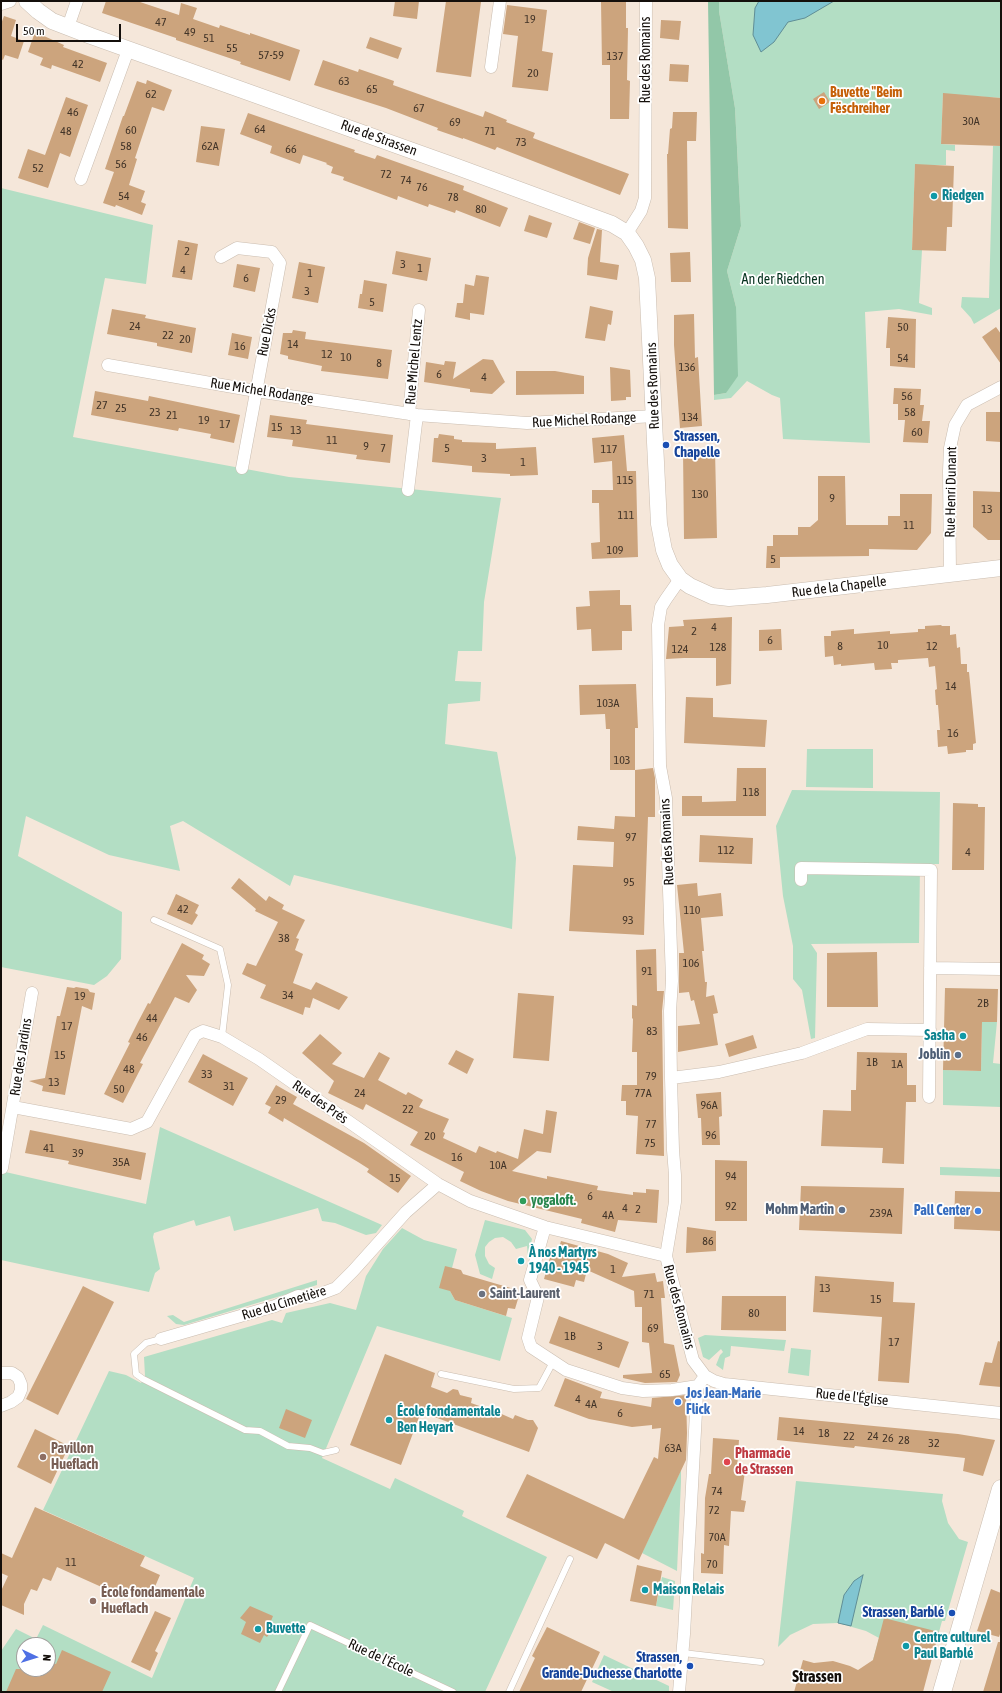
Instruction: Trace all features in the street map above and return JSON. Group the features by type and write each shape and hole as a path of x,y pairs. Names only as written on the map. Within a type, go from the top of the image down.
{"main road":[{"name":"Rue de Strassen","path":"27,1 52,21 128,50 452,165 612,224 627,233"},
{"name":"Rue des Romains","path":"627,233 643,260 648,278 659,524 664,550 670,565 680,579"},
{"name":"Rue de la Chapelle","path":"680,579 700,591 712,596 729,598 1001,568"},
{"path":"942,1692 1001,1489"}],"street":[{"path":"1,4 10,1"},
{"path":"68,27 78,1"},
{"path":"491,67 500,1"},
{"name":"Rue des Romains","path":"627,233 641,212 645,198 646,1"},
{"path":"81,179 128,50"},
{"name":"Rue Dicks","path":"221,257 237,248 272,252 280,262 242,468"},
{"name":"Rue Michel Lentz","path":"413,414 419,310"},
{"name":"Rue Michel Rodange","path":"108,365 256,391 413,414 527,423 655,416"},
{"name":"Rue Henri Dunant","path":"950,574 949,472 950,448 955,426 967,405 1001,387"},
{"path":"408,490 413,414"},
{"name":"Rue des Romains","path":"680,579 666,598 660,612 658,625 660,766 666,798 672,981 670,1011 671,1078 675,1175 675,1202 666,1256 688,1348 702,1381"},
{"path":"801,880 801,868 931,870 929,1097"},
{"path":"930,968 1001,969"},
{"name":"Rue des Jardins","path":"2,1168 32,993"},
{"path":"671,1078 719,1072 802,1053 867,1029 930,1030"},
{"name":"Rue des Prés","path":"13,1107 131,1129 147,1122 195,1035 203,1030 222,1037 259,1059 438,1184 470,1201 545,1227 666,1256"},
{"name":"Rue du Cimetière","path":"161,1339 275,1306 298,1296 312,1297 336,1288 406,1212 438,1184"},
{"path":"545,1227 530,1280 538,1297 528,1338 531,1347 566,1370 622,1388 651,1391 684,1388 702,1381 679,1692"},
{"path":"1,1373 12,1373 18,1377 21,1384 21,1390 18,1397 1,1406"},
{"name":"Rue de l'Église","path":"702,1381 714,1381 724,1384 1001,1413"}],"lane":[{"path":"154,920 220,949 228,985 222,1037"},
{"path":"161,1339 146,1343 134,1354 136,1374 143,1379 245,1430 260,1431 288,1446 310,1448 324,1453 336,1450"},
{"path":"441,1374 514,1389 539,1388 553,1362"},
{"path":"509,1692 570,1559"},
{"name":"Rue de l'École","path":"278,1692 310,1625 452,1692"},
{"path":"683,1653 761,1662"}],"green space":[{"path":"708,1 719,1 719,11 735,108 741,226 727,271 736,307 738,376 726,393 714,395"},
{"name":"An der Riedchen","path":"719,1 1001,1 1001,98 943,94 941,144 955,145 955,151 946,150 946,165 915,165 912,249 922,250 919,303 932,308 932,315 899,309 865,312 870,443 783,439 780,398 747,381 731,398 714,400 714,395 726,393 736,307 727,271 741,226 735,108 719,11"},
{"path":"993,146 1001,146 1001,308 974,324 971,318 961,307 962,297 989,298"},
{"path":"1,188 153,225 146,284 105,278 73,437 289,477 501,498 484,602 482,651 458,651 455,681 481,682 480,701 448,704 445,744 497,752 516,858 512,929 294,875 290,886 183,821 170,826 180,871 109,855 26,816 18,856 122,912 121,959 107,976 94,985 1,967"},
{"path":"807,749 873,749 873,788 806,787"},
{"path":"792,790 940,792 939,864 920,864 919,943 811,944 817,953 815,1038 811,1039 802,990 793,979 793,946 783,896 776,826"},
{"path":"982,1022 997,1022 993,1063 1001,1064 1001,1107 943,1105 943,1070 981,1071"},
{"path":"160,1127 382,1225 376,1233 366,1235 335,1223 322,1221 318,1208 234,1231 230,1216 196,1226 194,1220 154,1233 153,1237 160,1269 155,1273 149,1292 1,1260 1,1171 146,1204"},
{"path":"940,1167 1001,1169 1001,1177 940,1175"},
{"path":"485,1220 525,1230 532,1239 528,1257 527,1246 516,1249 511,1242 503,1237 495,1238 489,1242 485,1247 485,1256 489,1264 495,1268 492,1279 480,1274 475,1255"},
{"path":"402,1228 424,1240 457,1249 452,1268 450,1291 455,1300 512,1318 500,1361 377,1326 322,1458 390,1489 395,1478 464,1511 462,1516 547,1557 485,1692 1,1692 1,1651 16,1629 32,1637 16,1637 16,1677 56,1677 56,1637 37,1637 43,1625 152,1678 194,1578 43,1510 109,1371 126,1375 141,1383 145,1376 144,1357 272,1320 282,1323 286,1313 330,1303 356,1310 366,1276 383,1249"},
{"path":"317,1280 317,1285 184,1325 176,1324 167,1316 173,1315 184,1322"},
{"path":"705,1335 786,1340 784,1351 731,1346 730,1356 725,1358 723,1370 716,1365 720,1355 723,1352 721,1349 709,1360 703,1357 698,1338"},
{"path":"791,1348 811,1350 809,1376 788,1373"},
{"path":"681,1470 681,1482 677,1571 642,1553"},
{"path":"796,1481 943,1494 942,1501 948,1523 959,1539 968,1542 945,1621 942,1621 939,1632 873,1660 879,1638 866,1631 838,1623 813,1624 790,1635 778,1647"},
{"path":"662,1577 675,1581 673,1610 656,1606"},
{"path":"604,1655 669,1686 669,1692 614,1692 592,1682"}],"water":[{"path":"759,1 834,1 805,18 788,22 774,42 761,52 753,35 755,8"},
{"path":"863,1575 851,1626 838,1623 844,1595 854,1581"}],"building":[{"path":"106,1 137,1 179,15 181,3 197,8 193,19 219,28 220,25 250,35 250,33 300,50 290,81 240,64 241,62 176,40 176,38 102,13"},
{"path":"395,1 419,1 417,19 393,16"},
{"path":"446,1 481,2 471,77 436,72"},
{"path":"601,1 626,1 626,28 628,28 627,80 630,81 629,119 610,119 610,65 602,65"},
{"path":"507,5 547,10 542,51 553,53 548,91 512,87 518,36 503,34"},
{"path":"4,16 16,20 11,36 24,41 18,59 5,55 3,60 1,59 1,24"},
{"path":"661,20 681,21 679,40 660,38"},
{"path":"35,32 64,45 63,47 107,63 100,82 52,65 51,69 40,65 43,58 28,52"},
{"path":"370,37 402,48 398,59 366,48"},
{"path":"323,60 358,72 359,69 394,81 393,85 483,117 485,111 507,120 506,122 535,133 533,138 629,174 620,195 497,147 495,150 437,130 438,128 386,108 314,85"},
{"path":"670,64 689,65 688,82 669,81"},
{"path":"147,80 172,90 164,111 152,107 135,158 137,159 129,185 145,191 141,202 146,204 142,215 116,205 115,207 103,203 114,172 105,169 123,116 137,81 146,84"},
{"name":"Buvette \"Beim Fëschreiher","path":"824,92 830,102 819,109 813,99"},
{"name":"Riedgen","path":"943,93 1001,98 1001,146 941,144"},
{"path":"66,97 88,105 70,157 60,153 48,188 18,178 28,149 45,155"},
{"path":"673,112 697,112 696,141 687,141 688,229 668,228 667,154 670,129 672,128"},
{"path":"248,113 355,150 354,152 375,159 377,155 464,186 463,190 508,208 500,227 456,210 455,213 429,204 428,207 398,196 397,200 343,180 344,177 331,173 333,167 326,164 327,163 303,155 300,164 270,153 272,146 240,134"},
{"path":"201,126 225,129 219,166 196,162"},
{"name":"Riedgen","path":"915,164 954,166 952,227 947,227 946,251 912,250"},
{"path":"529,215 552,223 547,238 524,231"},
{"path":"579,222 595,228 590,244 573,239"},
{"path":"597,229 602,230 600,262 619,265 617,280 587,275 588,258"},
{"path":"178,240 198,244 192,280 172,277"},
{"path":"396,251 431,258 427,281 392,274"},
{"path":"690,252 691,282 671,282 670,253"},
{"path":"299,262 325,267 318,303 292,298"},
{"path":"237,264 260,268 255,292 233,287"},
{"path":"476,275 489,277 484,315 470,313 470,320 455,317 457,303 463,303 465,284 474,286"},
{"path":"364,280 387,284 383,312 358,308"},
{"path":"590,306 613,311 611,325 608,324 605,341 585,338"},
{"path":"112,309 146,315 145,318 196,328 192,353 157,346 157,343 107,334"},
{"path":"694,314 695,358 698,357 702,426 680,428 674,345 674,315"},
{"path":"888,317 916,319 915,368 890,366 890,348 886,348"},
{"path":"996,327 1001,334 1001,364 982,337"},
{"path":"293,330 306,332 305,339 392,350 388,379 321,371 322,366 288,359 288,356 280,354 283,333 292,333"},
{"path":"232,333 252,337 248,359 228,355"},
{"path":"483,359 493,360 505,382 492,394 470,392 470,389 424,382 426,362 444,365 445,361 456,362 453,379"},
{"path":"610,367 630,370 631,397 626,397 626,400 611,401"},
{"path":"516,371 555,371 584,376 584,394 516,395"},
{"path":"894,388 921,389 920,405 924,405 922,421 930,421 928,443 903,442 905,420 898,420 898,404 893,404"},
{"path":"95,391 148,401 149,396 240,415 234,443 210,438 211,434 179,428 178,431 91,415"},
{"path":"986,412 1001,412 1001,442 986,441"},
{"path":"270,415 307,420 306,424 393,435 390,463 356,459 357,455 292,446 293,440 267,437"},
{"path":"439,434 454,436 454,439 462,440 462,442 496,443 496,449 536,447 538,475 510,476 510,474 472,472 472,466 432,462 434,438 438,438"},
{"path":"624,435 627,471 636,471 638,557 592,559 591,543 600,542 599,503 592,503 592,490 613,490 612,461 594,463 592,438"},
{"path":"683,450 715,450 717,538 684,539"},
{"path":"818,476 845,476 846,525 888,525 888,516 900,516 900,494 932,494 931,533 917,550 869,549 869,556 780,557 780,568 766,568 767,546 773,546 773,535 798,535 798,527 810,527 818,520"},
{"path":"973,491 1001,492 1001,540 988,540 973,527"},
{"path":"620,590 620,605 631,605 632,631 622,631 622,650 592,651 591,629 577,630 576,607 590,606 589,591"},
{"path":"732,617 731,684 716,686 716,658 666,659 669,627 684,626 683,620"},
{"path":"925,626 950,626 950,635 956,634 957,648 960,647 961,664 967,664 967,672 969,672 976,743 973,744 973,750 966,750 966,752 948,754 947,746 938,747 937,730 940,730 938,705 936,705 935,690 937,689 935,666 929,667 928,658 898,660 898,663 891,663 892,669 875,670 874,663 841,666 841,664 834,665 833,656 825,657 824,636 831,636 831,631 854,629 854,634 890,631 890,634 918,632 918,629 925,629"},
{"path":"781,629 782,650 759,651 759,630"},
{"path":"636,684 638,728 635,728 635,770 610,770 610,729 606,729 605,714 580,715 579,685"},
{"path":"686,697 713,698 713,717 767,720 765,747 684,743"},
{"path":"653,768 655,778 655,817 648,817 644,935 569,931 573,865 613,867 614,842 577,840 578,826 614,829 615,816 635,817 635,770"},
{"path":"737,768 766,768 766,816 682,816 682,796 702,796 702,802 736,801"},
{"path":"953,803 978,804 978,807 985,807 984,870 952,870"},
{"path":"700,835 753,838 752,864 699,862"},
{"path":"239,878 266,901 269,896 284,905 282,909 305,920 296,938 299,939 295,950 303,954 293,983 311,990 316,982 348,997 339,1010 313,998 310,1008 305,1007 303,1015 260,998 266,985 242,974 247,963 256,966 278,922 255,911 256,909 231,888"},
{"path":"697,883 698,896 721,893 723,916 701,918 704,951 702,951 705,982 707,982 706,997 714,995 718,1013 713,1014 718,1045 678,1052 678,1026 700,1024 694,1000 691,1001 689,992 679,993 679,953 684,953 677,885"},
{"path":"176,894 199,905 195,913 198,915 192,925 167,914"},
{"path":"182,943 204,955 202,959 210,964 204,976 186,975 197,990 189,1003 175,997 140,1063 143,1064 123,1103 104,1094 130,1043 128,1042 138,1022 148,1003 150,1004"},
{"path":"656,949 657,991 664,991 662,1011 664,1156 636,1154 638,1116 626,1115 626,1101 621,1101 622,1085 637,1085 637,1052 632,1052 632,1005 637,1006 636,950"},
{"path":"877,952 878,1007 827,1007 827,953"},
{"path":"67,987 88,989 90,992 95,993 92,1010 82,1006 65,1095 42,1091 43,1086 29,1081 45,1078 57,1016 60,1016"},
{"name":"Sasha","path":"945,988 998,989 997,1022 982,1022 981,1071 943,1070"},
{"path":"518,993 554,996 549,1061 513,1058"},
{"path":"320,1034 342,1053 332,1064 364,1078 379,1052 390,1058 378,1080 406,1095 408,1092 423,1100 419,1107 449,1119 443,1132 445,1133 443,1138 476,1153 479,1146 496,1153 497,1151 518,1159 524,1129 543,1134 546,1110 557,1112 551,1153 537,1151 512,1171 547,1179 547,1176 598,1186 597,1190 633,1195 633,1192 646,1193 646,1189 659,1190 657,1223 618,1220 615,1232 581,1223 582,1219 508,1201 460,1181 464,1172 410,1145 418,1132 366,1104 363,1110 328,1093 334,1081 302,1053"},
{"path":"753,1035 757,1048 729,1057 725,1044"},
{"path":"456,1050 474,1059 467,1074 448,1064"},
{"path":"857,1052 907,1053 907,1085 916,1085 916,1102 906,1102 904,1164 882,1163 883,1148 821,1146 823,1110 851,1111 851,1090 856,1090"},
{"path":"203,1054 248,1078 233,1106 188,1082"},
{"path":"276,1085 297,1097 293,1104 364,1143 411,1176 398,1193 367,1172 369,1169 358,1162 284,1118 283,1122 268,1113 271,1107 265,1104"},
{"path":"721,1092 722,1116 719,1117 720,1145 702,1145 701,1118 698,1118 696,1094"},
{"path":"30,1130 146,1153 141,1180 68,1164 69,1161 25,1153"},
{"path":"715,1160 747,1161 747,1221 715,1221"},
{"path":"801,1186 904,1188 902,1234 799,1230"},
{"name":"Pall Center","path":"955,1191 1001,1192 1001,1231 954,1229"},
{"path":"687,1227 716,1231 716,1251 686,1253"},
{"path":"561,1241 608,1254 628,1263 622,1277 655,1273 657,1282 663,1281 665,1298 661,1298 664,1343 674,1345 680,1375 677,1382 645,1383 623,1378 623,1375 652,1373 649,1343 642,1342 642,1307 635,1307 634,1291 587,1270 584,1282 576,1280 574,1287 544,1279 552,1250 558,1251"},
{"name":"Saint-Laurent","path":"445,1266 461,1270 463,1274 514,1289 512,1297 518,1299 515,1309 508,1308 506,1316 455,1300 450,1291 439,1288"},
{"path":"815,1276 894,1282 893,1302 915,1303 909,1383 878,1381 882,1317 813,1312"},
{"path":"83,1286 114,1302 58,1415 26,1399"},
{"path":"722,1296 786,1296 786,1331 721,1330"},
{"path":"559,1316 629,1342 619,1368 549,1343"},
{"path":"998,1341 1001,1342 1001,1387 979,1385 985,1362 992,1363"},
{"name":"École fondamentale Ben Heyart","path":"385,1354 435,1373 431,1387 447,1393 453,1389 458,1390 460,1395 472,1398 471,1403 488,1409 494,1407 497,1412 513,1419 515,1415 528,1420 533,1420 538,1428 529,1452 421,1412 401,1465 350,1445"},
{"path":"565,1378 602,1392 600,1398 651,1407 652,1398 686,1395 686,1460 639,1560 605,1543 597,1559 506,1517 527,1474 624,1519 654,1457 658,1459 661,1428 652,1429 652,1425 632,1427 589,1419 554,1406"},
{"path":"286,1409 312,1420 305,1438 279,1428"},
{"path":"779,1417 958,1434 995,1440 983,1476 963,1471 965,1458 855,1446 854,1448 777,1440"},
{"name":"Pavillon Hueflach","path":"35,1429 69,1446 51,1484 17,1467"},
{"path":"713,1438 739,1440 737,1469 745,1471 741,1500 746,1501 744,1512 731,1511 729,1546 724,1545 723,1574 701,1573 701,1553 704,1554 705,1498 709,1474 711,1474"},
{"path":"35,1507 145,1556 140,1566 160,1575 151,1596 131,1587 126,1598 57,1567 51,1581 43,1578 37,1591 31,1589 24,1604 24,1615 1,1605 1,1591 8,1576 1,1573 1,1553 12,1558"},
{"name":"Maison Relais","path":"637,1565 662,1571 656,1606 630,1601"},
{"path":"991,1589 1001,1593 1001,1631 999,1637 977,1631"},
{"name":"Buvette","path":"250,1606 273,1616 271,1621 276,1624 267,1637 264,1635 260,1643 241,1634 246,1622 240,1618"},
{"path":"155,1611 171,1618 155,1651 158,1653 150,1671 131,1662"},
{"name":"Centre culturel Paul Barblé","path":"884,1618 939,1632 923,1692 794,1692 803,1660 814,1663 833,1661 858,1670 873,1660"},
{"path":"547,1627 600,1652 581,1692 519,1692 535,1658 532,1656"},
{"path":"998,1642 1001,1642 1001,1692 983,1692"},
{"path":"62,1650 111,1672 102,1692 6,1692 16,1669 16,1677 56,1677 56,1664"}],"place":[{"name":"Buvette \"Beim Fëschreiher","path":"822,101"},
{"name":"Riedgen","path":"934,196"},
{"name":"Strassen, Chapelle","path":"666,445"},
{"name":"Sasha","path":"963,1036"},
{"name":"Joblin","path":"958,1055"},
{"name":"yogaloft.","path":"523,1201"},
{"name":"Mohm Martin","path":"842,1210"},
{"name":"Pall Center","path":"978,1211"},
{"name":"À nos Martyrs 1940 - 1945","path":"521,1261"},
{"name":"Saint-Laurent","path":"482,1294"},
{"name":"Jos Jean-Marie Flick","path":"678,1402"},
{"name":"École fondamentale Ben Heyart","path":"389,1420"},
{"name":"Pavillon Hueflach","path":"43,1457"},
{"name":"Pharmacie de Strassen","path":"727,1462"},
{"name":"Maison Relais","path":"645,1590"},
{"name":"École fondamentale Hueflach","path":"93,1601"},
{"name":"Strassen, Barblé","path":"952,1613"},
{"name":"Buvette","path":"258,1629"},
{"name":"Centre culturel Paul Barblé","path":"906,1646"},
{"name":"Strassen, Grande-Duchesse Charlotte","path":"690,1666"}],"district":[{"name":"Strassen","path":"817,1677"}]}
